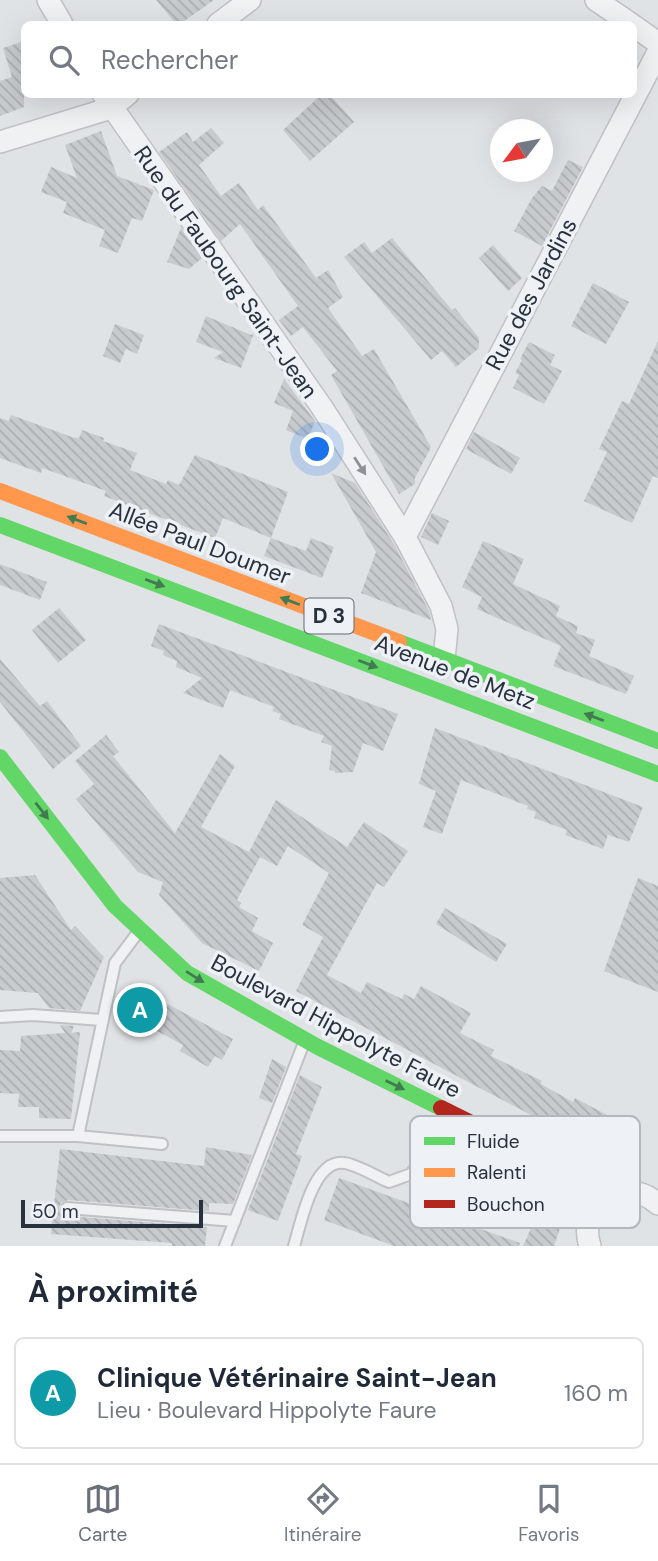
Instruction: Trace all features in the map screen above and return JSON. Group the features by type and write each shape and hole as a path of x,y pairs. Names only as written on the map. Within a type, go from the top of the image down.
{"main road":[{"name":"Allée Paul Doumer","path":"0,491 658,741"},
{"name":"Avenue de Metz","path":"0,525 658,774"},
{"name":"Boulevard Hippolyte Faure","path":"0,757 115,906 187,973 304,1040 455,1115"}],"street":[{"path":"48,0 60,21"},
{"path":"222,21 250,0"},
{"path":"596,0 626,21"},
{"path":"637,28 658,43"},
{"name":"Rue des Jardins","path":"637,92 658,52"},
{"name":"Rue des Jardins","path":"405,537 634,98"},
{"path":"0,142 107,101"},
{"name":"Rue du Faubourg Saint-Jean","path":"107,101 321,406 405,537 441,607 447,629 444,659"},
{"path":"640,1194 658,1204"},
{"path":"588,1228 590,1246"}],"lane":[{"path":"78,1136 115,963 140,929"},
{"path":"0,1017 33,1014 102,1020"},
{"path":"225,1246 304,1040"},
{"path":"0,1136 78,1136 162,1144"},
{"path":"293,1246 317,1177 326,1167 343,1162 390,1182 410,1174"},
{"path":"67,1208 234,1221"}],"building":[{"path":"156,0 214,0 184,21 174,21"},
{"path":"21,42 21,98 24,98 24,107 0,116 0,81 12,77 3,48"},
{"path":"318,98 333,98 354,122 310,161 283,130"},
{"path":"211,128 224,143 199,165 221,196 239,183 258,210 263,205 316,278 328,270 343,297 328,308 362,356 374,349 431,447 415,478 415,484 399,494 331,375 337,371 303,327 291,336 279,320 298,306 240,224 221,241 159,152 187,132 193,142"},
{"path":"101,131 117,176 154,190 142,221 132,218 118,253 99,246 105,230 63,213 67,202 41,192 51,167 77,178 65,145"},
{"path":"568,160 583,167 542,246 514,231 532,198 542,186 552,191"},
{"path":"181,228 202,258 189,269 167,262"},
{"path":"392,238 479,338 479,348 456,367 442,351 431,360 344,257 364,242 372,253"},
{"path":"493,245 522,278 508,291 479,258"},
{"path":"593,283 629,302 606,344 571,326"},
{"path":"206,316 251,335 254,333 241,368 214,358 223,352 196,342"},
{"path":"115,324 144,335 137,354 126,349 120,363 103,356"},
{"path":"658,341 658,478 653,476 632,523 584,501 607,452 599,449 622,401 629,404"},
{"path":"529,342 555,355 550,365 562,371 544,404 513,388 519,375 515,373"},
{"path":"284,379 315,421 308,439 286,430 293,411 274,403"},
{"path":"11,415 72,437 79,438 82,430 104,438 103,441 137,453 130,470 166,484 168,480 179,485 195,455 288,492 271,538 223,518 215,538 104,496 106,491 42,468 41,473 0,458 0,418 9,421"},
{"path":"474,432 520,458 511,474 466,449"},
{"path":"331,473 355,483 394,544 429,611 431,620 361,593 376,552"},
{"path":"432,513 449,521 438,545 421,537"},
{"path":"271,538 306,551 311,538 334,547 322,578 264,556"},
{"path":"483,541 524,559 513,584 560,606 556,616 578,626 576,633 595,640 589,656 634,676 626,694 553,666 561,646 477,609 482,597 462,587"},
{"path":"0,564 47,582 40,600 0,585"},
{"path":"59,608 86,640 58,663 32,630"},
{"path":"159,624 398,714 383,751 363,743 353,772 335,773 329,770 332,746 321,742 324,736 279,719 281,714 272,711 274,707 230,690 223,708 183,693 202,678 176,667 177,661 163,655 164,651 151,646"},
{"path":"0,659 40,706 47,701 81,746 53,769 0,702"},
{"path":"435,728 643,807 629,842 608,835 603,849 565,835 567,830 534,818 536,812 527,809 528,806 461,780 442,834 423,827 436,791 419,784"},
{"path":"106,735 119,752 113,756 175,833 220,754 235,766 201,827 249,852 276,800 347,847 364,822 408,851 384,887 377,883 327,975 361,993 367,982 402,999 404,994 414,999 421,986 471,1013 460,1033 494,1050 491,1056 542,1081 541,1084 573,1102 575,1098 609,1116 533,1116 296,991 323,937 302,925 329,873 288,846 277,866 260,857 237,900 241,903 239,907 258,918 252,931 273,943 259,971 202,943 159,895 163,882 138,872 76,799 94,784 75,761"},
{"path":"35,875 71,930 75,926 104,957 80,1011 49,1008 38,993 0,990 0,878"},
{"path":"638,878 658,886 658,992 604,971"},
{"path":"445,908 507,944 496,962 436,924"},
{"path":"130,984 233,1039 222,1060 215,1056 208,1067 180,1051 183,1045 150,1027 147,1033 119,1018"},
{"path":"60,1025 74,1026 71,1033 80,1032 71,1119 39,1118 39,1107 18,1107 19,1094 0,1093 0,1050 20,1051 21,1036 65,1033"},
{"path":"272,1059 286,1067 272,1103 259,1098"},
{"path":"300,1075 322,1087 296,1154 302,1156 278,1221 248,1210"},
{"path":"206,1147 252,1155 233,1204 209,1203 209,1211 68,1200 61,1203 59,1208 66,1216 207,1227 205,1246 172,1246 172,1243 51,1234 60,1149 204,1166"},
{"path":"339,1178 410,1203 410,1228 478,1228 520,1243 519,1246 394,1246 324,1220"},
{"path":"531,1228 560,1228 554,1246 523,1246"}],"traffic: fast":[{"path":"0,525 658,774"},
{"path":"399,642 658,741"},
{"path":"0,757 115,906 187,973 318,1047 441,1108"}],"traffic: slow":[{"path":"0,491 399,642"}],"traffic: jam":[{"path":"441,1108 457,1116"}],"place":[{"name":"Clinique Vétérinaire Saint-Jean","path":"140,1010"}]}
